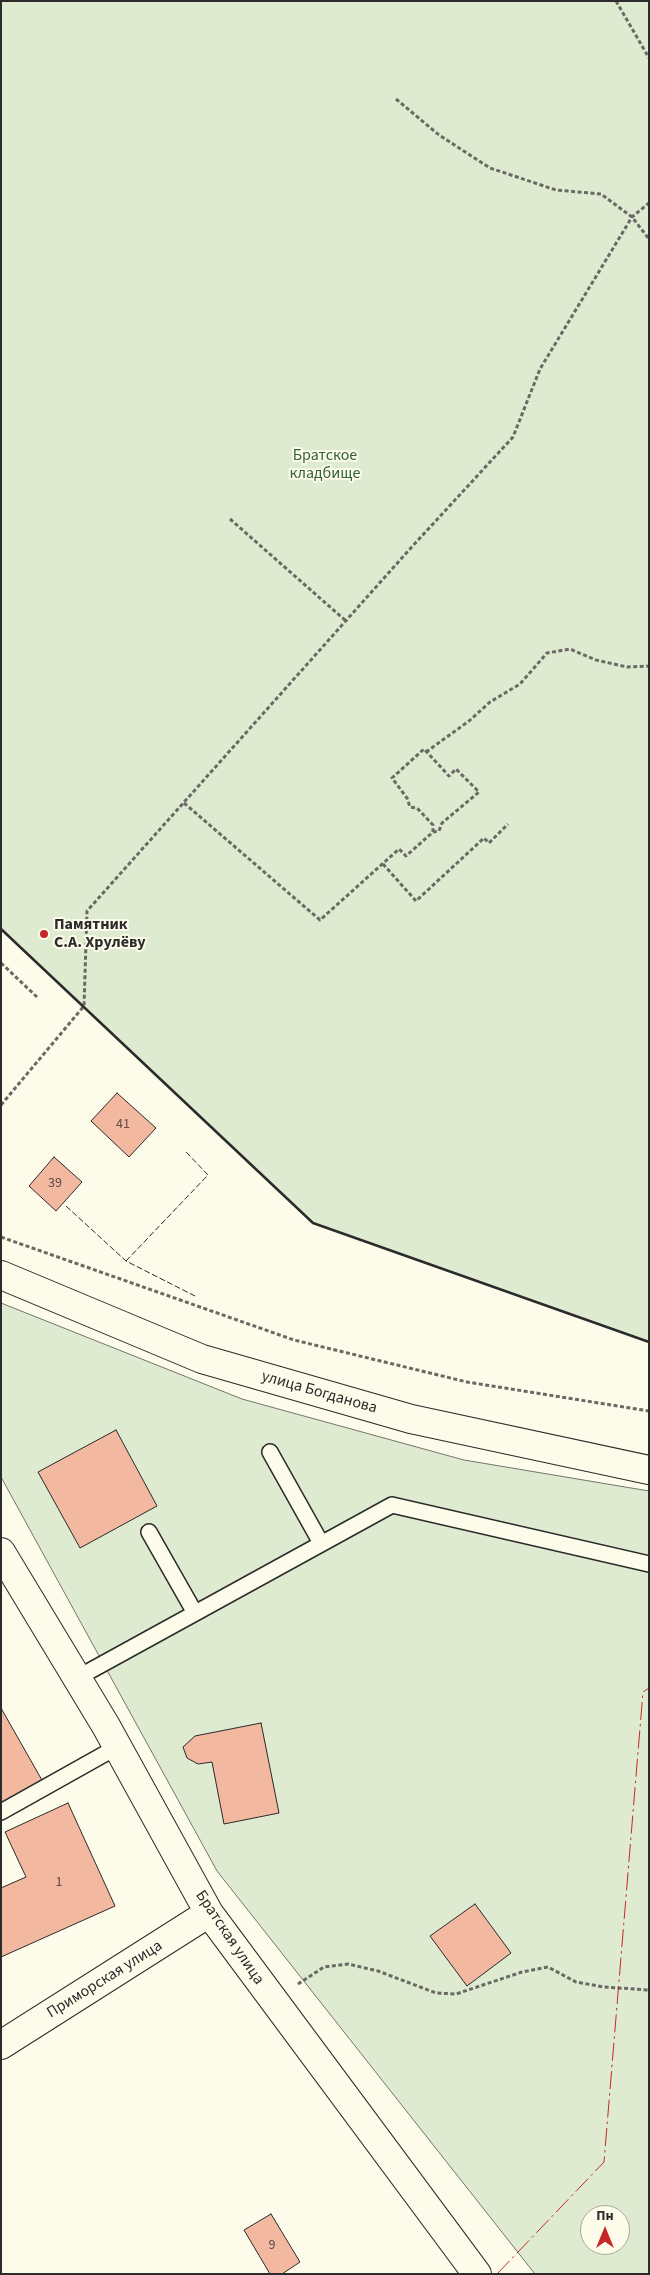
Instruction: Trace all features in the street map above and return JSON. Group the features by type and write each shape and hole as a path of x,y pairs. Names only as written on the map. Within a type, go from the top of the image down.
{"street":[{"name":"улица Богданова","path":"1,1275 202,1359 412,1420 649,1470"},
{"name":"Братская улица","path":"1,1552 117,1747 209,1913 477,2274"},
{"name":"Приморская улица","path":"1,2045 135,1962 209,1913"}],"lane":[{"path":"270,1452 321,1543"},
{"path":"77,1678 392,1505 649,1564"},
{"path":"149,1532 195,1613"},
{"path":"1,1812 117,1747"}],"path":[{"path":"616,1 649,58"},
{"path":"396,99 439,135 490,168 556,190 602,194 632,217 649,239"},
{"path":"1,1105 84,1006 87,911 346,620 513,437 540,369 632,217 649,202"},
{"path":"230,518 346,620"},
{"path":"426,752 490,702 520,684 548,653 570,649 596,660 627,667 649,666"},
{"path":"184,804 320,920 399,849 406,856 432,832 439,831 442,823 479,792 456,769 449,776 424,749 392,778 407,798 410,807 417,808 433,825 432,832"},
{"path":"383,864 416,901 484,838 489,843 508,824"},
{"path":"1,963 37,997"},
{"path":"1,1236 294,1340 467,1382 649,1411"},
{"path":"273,2001 324,1967 348,1964 378,1970 436,1993 456,1994 522,1972 548,1967 576,1982 604,1987 649,1990"}],"green space":[{"name":"Братское кладбище","path":"1,1 649,1 649,1342 313,1223 1,929"},
{"path":"1,1303 242,1399 464,1460 649,1491 649,2274 535,2274 217,1871 1,1477"}],"building":[{"path":"117,1093 156,1128 129,1157 91,1121"},
{"path":"54,1157 82,1182 56,1211 29,1186"},
{"path":"116,1430 157,1506 80,1548 38,1472"},
{"path":"1,1708 43,1782 1,1804"},
{"path":"261,1723 279,1813 224,1824 212,1762 198,1764 187,1758 183,1747 195,1736"},
{"path":"68,1803 115,1906 1,1957 1,1888 26,1877 5,1832"},
{"path":"475,1904 511,1953 467,1986 430,1936"},
{"path":"271,2214 300,2262 282,2274 270,2274 244,2230"}],"fence":[{"path":"126,1261 208,1175 186,1152"},
{"path":"66,1206 126,1261 195,1296"}],"wall":[{"path":"1,929 313,1223 649,1342"}],"power":[{"path":"497,2274 604,2162 643,1692 649,1688"}],"place":[{"name":"Памятник С.А. Хрулёву","path":"44,934"}]}
